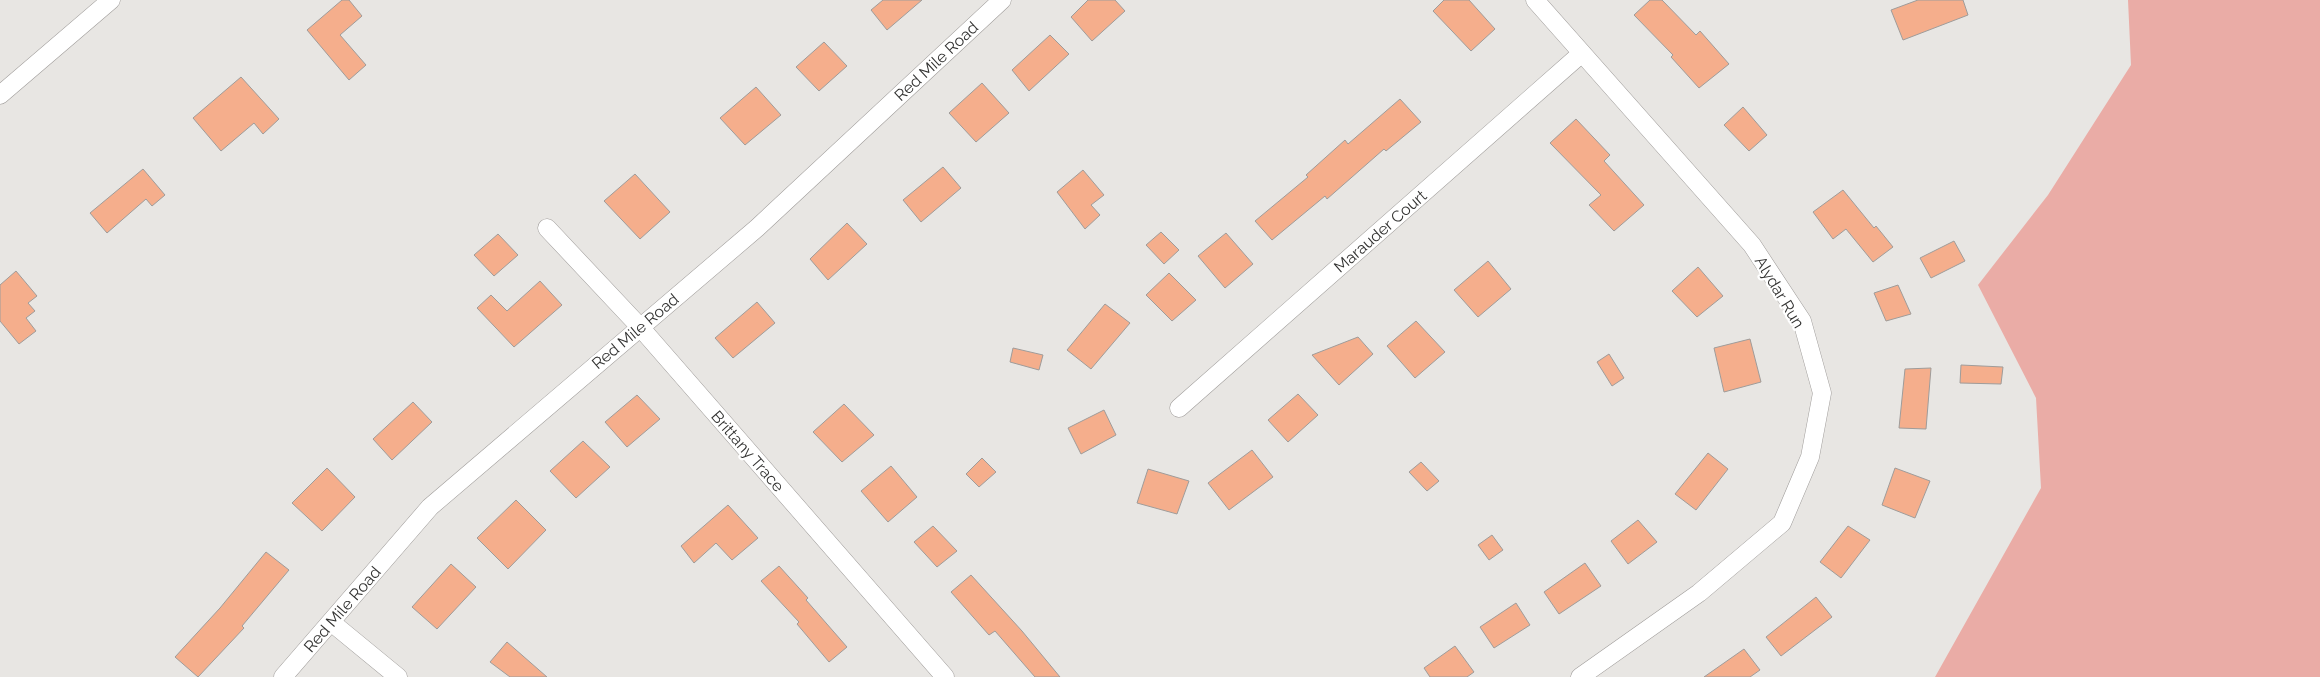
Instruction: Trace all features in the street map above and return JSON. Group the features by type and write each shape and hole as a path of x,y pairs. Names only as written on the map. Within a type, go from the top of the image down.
{"street":[{"path":"0,95 111,0"},
{"name":"Red Mile Road","path":"283,677 430,507 757,228 1002,0"},
{"name":"Alydar Run","path":"1535,0 1752,245 1802,321 1822,393 1810,457 1782,523 1698,593 1580,677"},
{"name":"Marauder Court","path":"1179,408 1582,53"},
{"name":"Brittany Trace","path":"547,228 640,327 945,677"},
{"path":"331,622 398,677"}],"shaded area":[{"path":"2128,0 2320,0 2320,677 1935,677 2041,488 2036,398 1978,285 2048,195 2131,65"}],"building":[{"path":"342,0 349,0 362,16 340,35 366,65 349,80 307,30"},
{"path":"883,0 922,0 887,30 871,10"},
{"path":"1088,0 1115,0 1125,11 1092,41 1071,17"},
{"path":"1444,0 1469,0 1495,29 1471,51 1433,11"},
{"path":"1650,0 1662,0 1696,35 1700,31 1729,64 1699,88 1671,57 1673,55 1634,15"},
{"path":"1918,0 1963,0 1968,15 1903,40 1891,10"},
{"path":"1050,35 1069,54 1029,91 1012,70"},
{"path":"824,42 847,66 819,91 796,67"},
{"path":"241,77 279,119 263,134 254,123 221,151 193,118"},
{"path":"982,83 1009,113 976,142 949,113"},
{"path":"756,87 781,115 745,145 720,118"},
{"path":"1400,99 1421,122 1386,151 1384,149 1327,199 1325,196 1272,240 1255,221 1308,177 1306,175 1345,140 1348,144"},
{"path":"1743,107 1767,135 1749,151 1724,125"},
{"path":"1576,119 1610,155 1604,161 1644,205 1614,231 1589,205 1601,195 1550,143"},
{"path":"943,167 961,188 921,222 903,200"},
{"path":"143,169 165,195 152,206 146,199 107,233 90,213"},
{"path":"1083,170 1104,195 1091,205 1100,215 1085,229 1057,192"},
{"path":"635,174 670,212 640,239 604,201"},
{"path":"1843,190 1874,228 1876,226 1893,247 1873,262 1846,229 1833,239 1813,212"},
{"path":"847,223 867,244 828,280 810,259"},
{"path":"1161,232 1179,250 1164,264 1146,245"},
{"path":"1226,233 1253,264 1225,288 1198,256"},
{"path":"498,234 518,255 494,276 474,255"},
{"path":"1954,241 1965,261 1931,278 1920,258"},
{"path":"1488,261 1511,289 1478,317 1454,290"},
{"path":"1698,267 1723,296 1697,317 1672,291"},
{"path":"16,271 37,296 28,303 35,311 26,318 36,331 19,344 0,321 0,285"},
{"path":"1169,273 1196,300 1172,321 1146,295"},
{"path":"540,281 562,305 514,347 477,308 491,295 507,311"},
{"path":"1898,285 1911,314 1886,321 1874,293"},
{"path":"757,302 775,323 733,358 715,338"},
{"path":"1105,304 1130,323 1091,369 1067,350"},
{"path":"1416,321 1445,352 1415,378 1387,346"},
{"path":"1358,337 1373,354 1339,385 1312,355"},
{"path":"1750,339 1761,382 1724,392 1714,348"},
{"path":"1013,348 1043,355 1039,370 1010,362"},
{"path":"1609,354 1624,378 1612,386 1597,362"},
{"path":"1961,365 2003,367 2001,384 1960,383"},
{"path":"1931,368 1926,429 1899,428 1905,369"},
{"path":"1298,394 1318,415 1288,442 1268,420"},
{"path":"637,395 660,419 627,447 605,422"},
{"path":"413,402 432,422 392,460 373,439"},
{"path":"844,404 874,435 842,462 813,432"},
{"path":"1104,410 1116,435 1081,454 1068,428"},
{"path":"583,441 610,467 576,498 550,471"},
{"path":"1252,450 1273,477 1229,510 1208,483"},
{"path":"1708,453 1728,469 1696,510 1675,494"},
{"path":"982,458 996,472 979,487 966,474"},
{"path":"1421,462 1439,481 1427,491 1409,472"},
{"path":"891,466 917,497 888,522 861,491"},
{"path":"327,468 355,497 322,531 292,503"},
{"path":"1895,468 1930,481 1915,518 1882,505"},
{"path":"1148,469 1189,481 1177,514 1137,503"},
{"path":"516,500 546,530 508,569 477,538"},
{"path":"728,505 758,538 732,560 716,543 694,563 681,546"},
{"path":"1638,520 1657,542 1628,564 1611,541"},
{"path":"933,526 957,551 937,567 914,542"},
{"path":"1848,526 1870,540 1841,578 1820,562"},
{"path":"1492,535 1503,550 1489,560 1478,545"},
{"path":"266,552 289,570 242,626 244,628 198,677 175,657 220,608"},
{"path":"1585,563 1601,586 1559,614 1544,592"},
{"path":"451,564 476,587 437,629 412,607"},
{"path":"779,566 808,598 806,600 847,647 829,662 797,624 799,622 761,581"},
{"path":"971,575 1022,631 1060,677 1035,677 995,631 989,635 951,592"},
{"path":"1816,597 1832,617 1781,656 1766,637"},
{"path":"1516,603 1530,625 1494,648 1480,627"},
{"path":"507,642 547,677 510,677 490,662"},
{"path":"1455,646 1474,672 1467,677 1430,677 1424,668"},
{"path":"1744,649 1760,670 1750,677 1704,677"}]}
